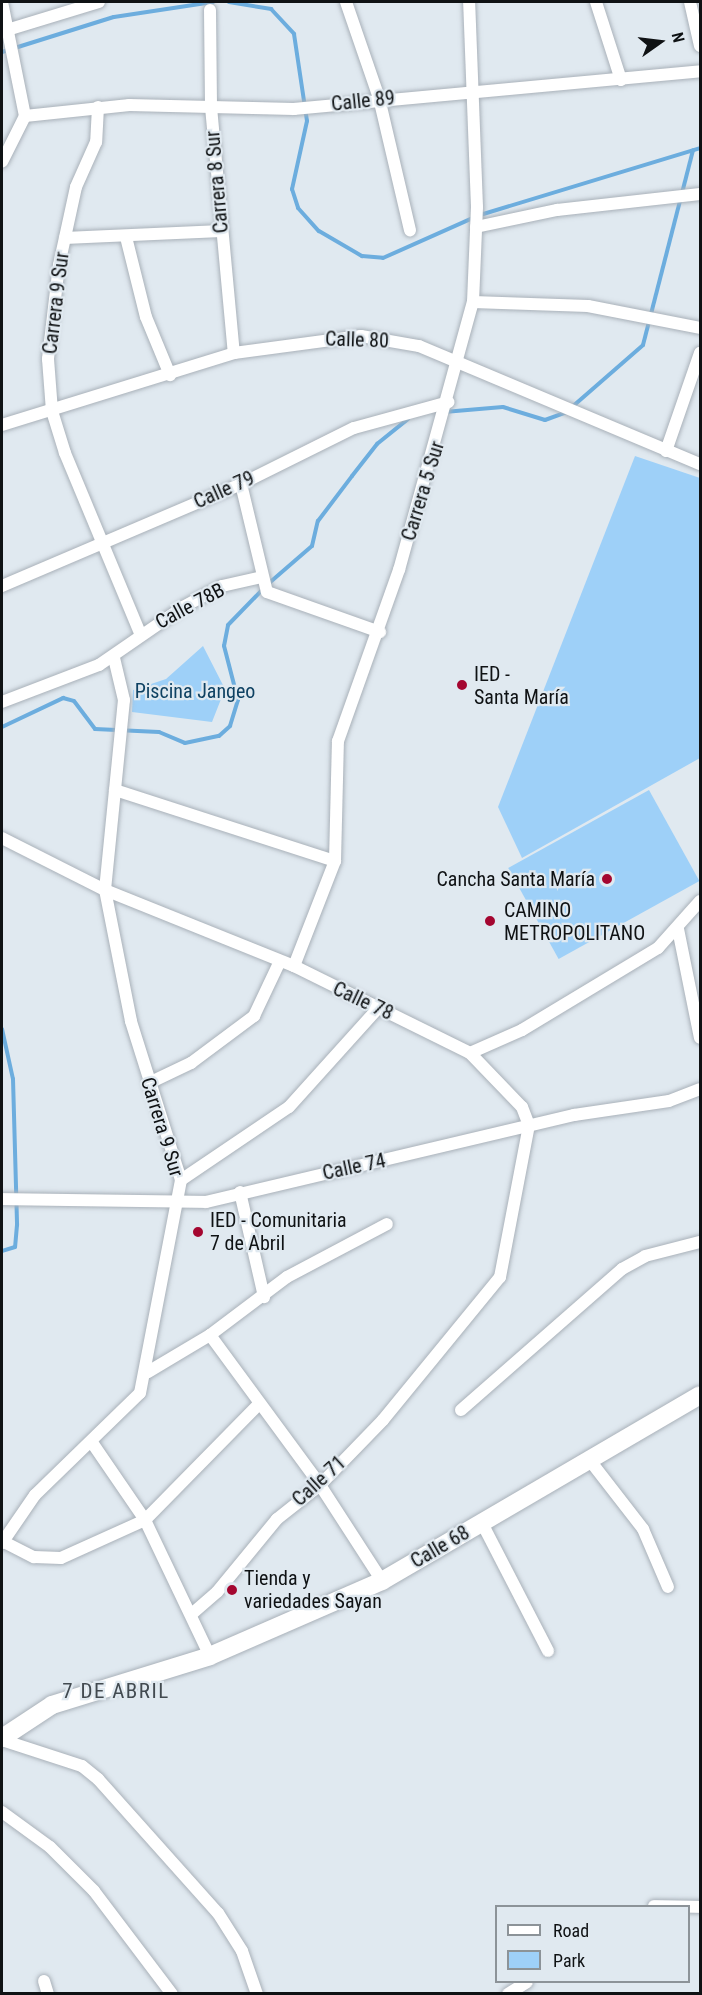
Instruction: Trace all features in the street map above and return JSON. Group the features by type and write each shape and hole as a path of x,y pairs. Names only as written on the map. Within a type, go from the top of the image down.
{"street":[{"path":"2,2 25,116 2,162"},
{"path":"8,35 99,2"},
{"path":"346,2 378,98 410,230"},
{"name":"Carrera 5 Sur","path":"294,966 334,861 338,741 380,632 461,362 473,302 477,207 469,95 469,2"},
{"path":"596,2 621,80"},
{"path":"690,2 700,46"},
{"name":"Carrera 8 Sur","path":"210,10 211,107 234,353"},
{"name":"Calle 89","path":"25,116 98,107 314,107 378,98 469,95 700,71"},
{"name":"Carrera 9 Sur","path":"98,107 96,142 76,186 48,335 52,411 99,542 140,633"},
{"path":"477,224 557,210 689,194"},
{"path":"65,238 221,231"},
{"path":"126,237 146,317 170,375"},
{"path":"473,302 526,300 652,315 700,328"},
{"name":"Calle 80","path":"2,425 170,375 234,353 362,336 419,346 700,464"},
{"path":"666,451 700,353"},
{"name":"Calle 79","path":"2,586 99,542 242,484 354,428 449,402"},
{"path":"242,484 264,584 380,632"},
{"name":"Calle 78B","path":"2,702 114,658 140,633 222,586 264,584"},
{"name":"Carrera 9 Sur","path":"2,1542 34,1495 93,1444 140,1393 148,1372 181,1180 149,1083 105,890 123,689 114,658"},
{"path":"115,790 334,861"},
{"name":"Calle 78","path":"2,838 105,890 294,966 470,1053"},
{"path":"529,1125 522,1107 470,1053 522,1030 658,948 678,929 700,902"},
{"path":"678,929 699,1007 700,1038"},
{"path":"149,1083 191,1063 254,1016 280,961"},
{"path":"181,1180 289,1107 378,1008"},
{"name":"Calle 74","path":"11,1199 176,1204 240,1192 529,1125 635,1109 700,1089"},
{"name":"Calle 71","path":"193,1612 217,1592 277,1519 320,1485 383,1420 471,1309 500,1277 529,1125"},
{"path":"240,1192 264,1297"},
{"path":"148,1372 210,1335 264,1297 287,1277 387,1224"},
{"path":"461,1410 622,1269 645,1256 700,1242"},
{"path":"210,1335 320,1485 382,1581"},
{"name":"Calle 68","path":"2,1739 60,1701 210,1656 382,1581 588,1458 700,1395"},
{"path":"2,1542 34,1557 61,1557 145,1520 259,1404"},
{"path":"93,1444 145,1520 193,1612 210,1656"},
{"path":"588,1458 643,1529 668,1587"},
{"path":"482,1522 548,1651"},
{"path":"2,1739 82,1766 198,1891 242,1951 257,1994"},
{"path":"2,1812 50,1847 94,1891 172,1994"},
{"path":"44,1981 48,1994"},
{"path":"508,1994 525,1983"}],"green space":[{"path":"635,456 700,478 700,758 522,858 498,807"},
{"name":"Piscina Jangeo","path":"203,646 225,689 212,722 132,712 133,690 166,679"},
{"name":"Cancha Santa María","path":"649,790 699,881 559,959 508,868"}],"waterway":[{"path":"2,52 114,17 213,2"},
{"path":"229,2 271,9 294,34 307,121 292,189 298,208 319,231 362,256 383,258 473,218"},
{"path":"480,215 700,148"},
{"path":"572,407 643,345 693,150"},
{"path":"444,412 503,407 545,420 567,412"},
{"path":"268,584 312,546 318,521 352,476 377,444 408,419"},
{"path":"2,727 63,698 74,701 95,729 159,732 185,743 219,736 230,726 238,700 224,646 228,625 263,589"},
{"path":"2,1029 13,1079 17,1225 15,1247 2,1251"}],"place":[{"name":"IED - Santa María","path":"462,685"},
{"name":"Cancha Santa María","path":"607,879"},
{"name":"CAMINO METROPOLITANO","path":"490,921"},
{"name":"IED - Comunitaria 7 de Abril","path":"198,1232"},
{"name":"Tienda y variedades Sayan","path":"232,1590"}],"district":[{"name":"7 DE ABRIL","path":"116,1691"}]}
